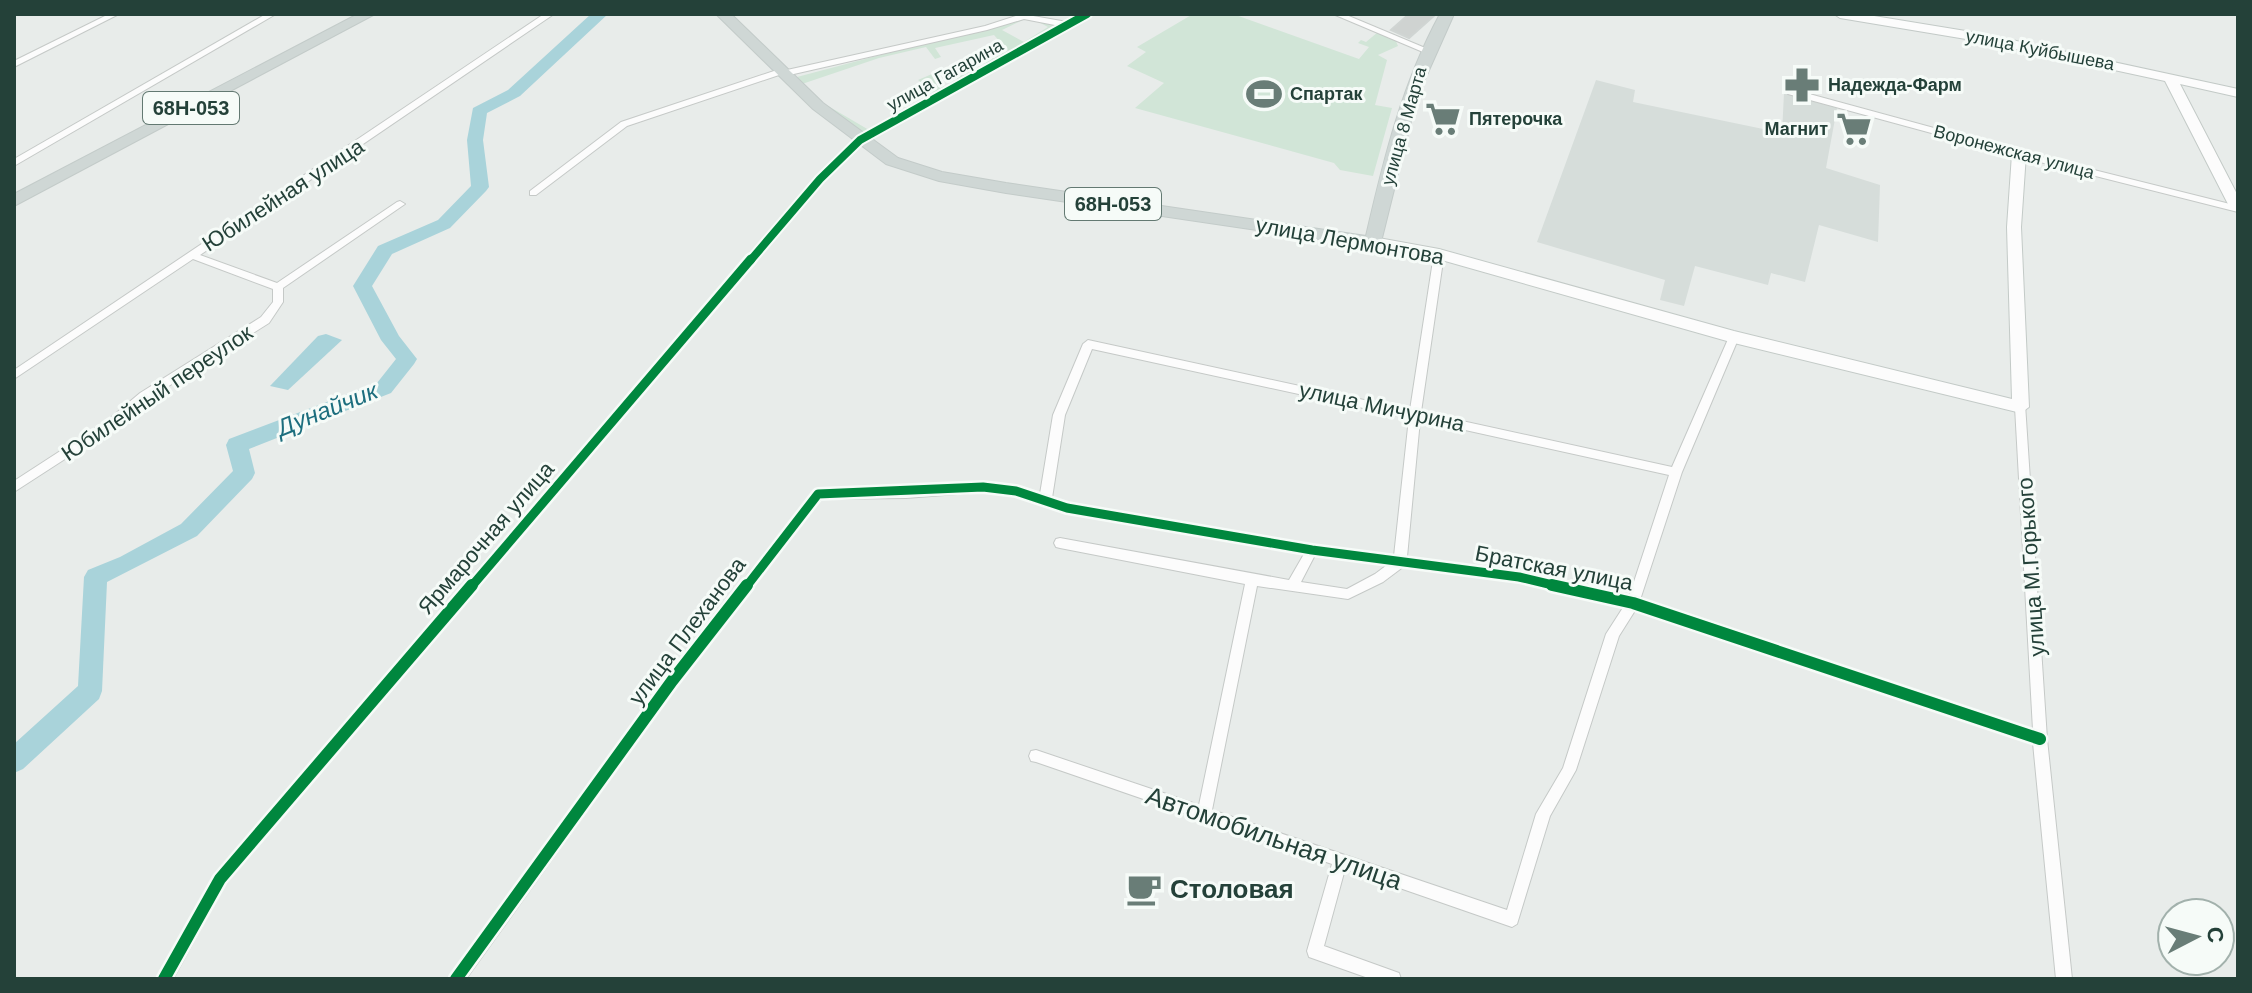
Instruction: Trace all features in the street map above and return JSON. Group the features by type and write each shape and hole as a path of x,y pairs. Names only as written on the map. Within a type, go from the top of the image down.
{"main road":[{"name":"68Н-053","path":"14,201 368,14"},
{"name":"улица Лермонтова","path":"723,14 860,140 892,161 939,176 1373,242"},
{"name":"улица 8 Марта","path":"1373,242 1407,100 1426,50 1447,14"}],"street":[{"path":"14,64 115,14"},
{"path":"14,163 272,14"},
{"name":"Юбилейная улица","path":"14,375 550,14"},
{"name":"улица Гагарина","path":"860,140 985,74 1065,24 1087,14"},
{"path":"1337,14 1426,50"},
{"name":"улица Куйбышева","path":"1840,14 1999,41 2238,93"},
{"name":"улица Гагарина","path":"533,193 624,124 784,72 987,28 1021,16 1065,24"},
{"name":"Воронежская улица","path":"2171,80 2238,209"},
{"name":"Воронежская улица","path":"1791,92 2238,209"},
{"name":"Ярмарочная улица","path":"164,979 220,879 263,827 532,517 705,309 820,179 860,140"},
{"name":"улица М.Горького","path":"2019,154 2014,227 2021,407 2040,739 2064,979"},
{"path":"191,255 278,287 400,204"},
{"name":"улица Лермонтова","path":"1373,242 1439,254 1734,337 2021,407"},
{"path":"1060,543 1252,580 1348,594 1379,578 1400,562 1415,414 1439,254"},
{"name":"Юбилейный переулок","path":"14,487 112,423 144,396 265,320 278,302 278,287"},
{"path":"1633,603 1676,472 1734,337"},
{"name":"улица Мичурина","path":"1045,502 1059,415 1088,344 1676,472"},
{"name":"улица Плеханова","path":"456,979 672,681 818,494 906,493 983,487 1016,491 1045,502"},
{"name":"Братская улица","path":"1045,502 1312,550 1519,577 1633,603 2040,739"},
{"path":"1292,586 1312,550"},
{"path":"1204,815 1252,580"},
{"name":"Автомобильная улица","path":"1036,756 1512,919 1543,814 1569,770 1613,634 1633,603"},
{"path":"1340,861 1315,951 1393,979"}],"shaded area":[{"path":"1596,80 1635,90 1633,102 1782,133 1784,93 1837,108 1826,168 1880,185 1878,242 1819,225 1805,282 1771,273 1768,285 1695,266 1684,306 1660,300 1665,280 1537,242"}],"green space":[{"name":"Спартак","path":"1193,14 1233,14 1359,59 1369,47 1358,43 1361,40 1366,42 1378,32 1395,39 1398,46 1378,55 1387,60 1375,105 1392,108 1373,176 1340,170 1334,163 1135,108 1164,83 1127,66 1146,52 1137,47"},
{"path":"1024,17 1028,18 1002,30 1024,42 1048,27 1032,18 1057,23 991,67 870,131 861,131 823,103 869,130 936,94 918,80 932,74 946,89 959,82 953,75 989,68 982,58 1008,51 994,35 935,48 941,57 935,59 926,47 879,58 802,84 797,77"}],"water":[{"path":"326,334 342,340 288,390 270,386 318,336"}],"building":[{"path":"1409,14 1436,14 1409,38 1391,30"}],"waterway":[{"name":"Дунайчик","path":"14,761 90,691 96,577 128,564 189,530 244,473 237,445 384,388 407,359 391,340 362,286 385,250 444,224 480,187 475,140 479,111 514,93 600,14"}],"cycle path":[{"path":"164,979 220,879 820,179 860,140 1087,14"},
{"path":"456,979 672,681 818,494 906,493 983,487 1016,491 1067,508 1312,550 1519,577 1633,603 2040,739"}],"place":[{"name":"Надежда-Фарм","path":"1802,85"},
{"name":"Спартак","path":"1264,94"},
{"name":"Пятерочка","path":"1443,119"},
{"name":"Магнит","path":"1854,129"},
{"name":"Столовая","path":"1144,889"}]}
